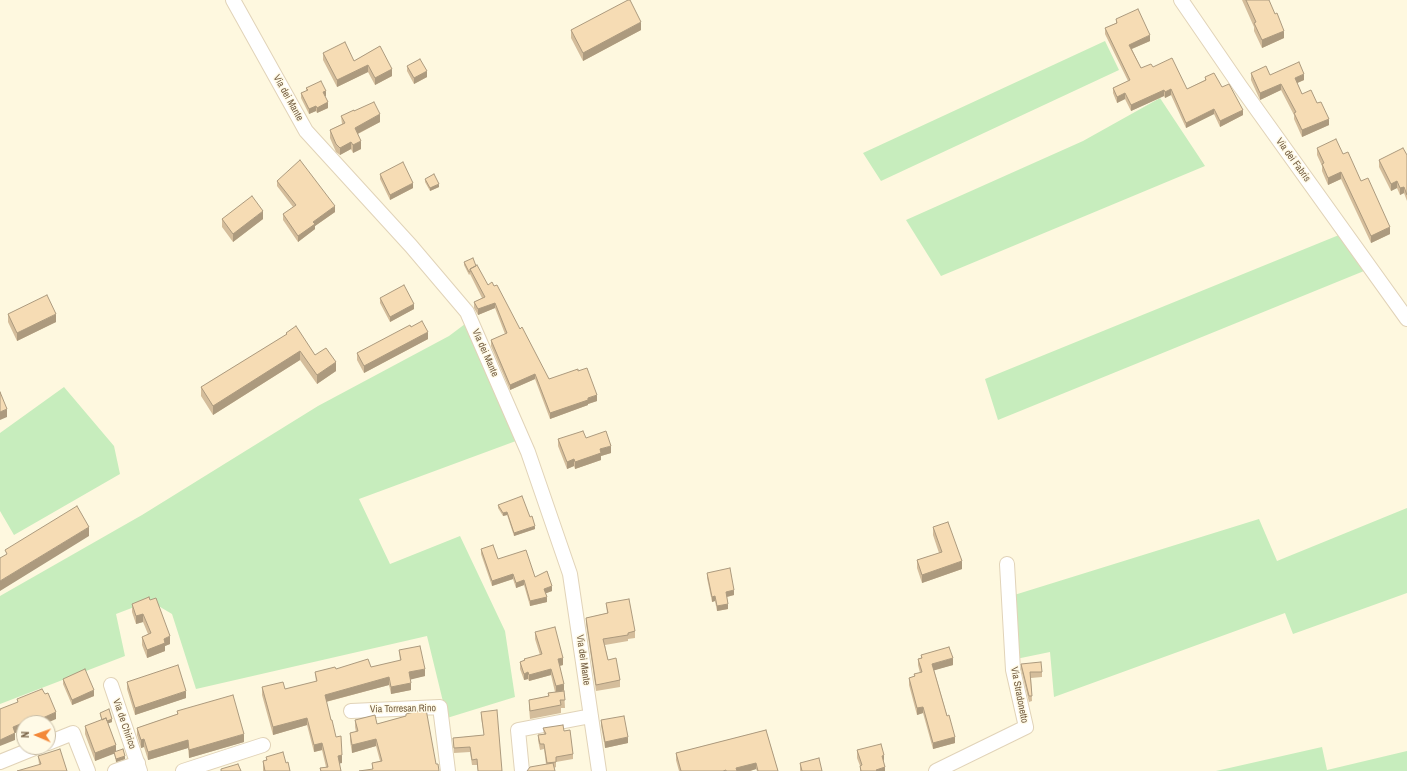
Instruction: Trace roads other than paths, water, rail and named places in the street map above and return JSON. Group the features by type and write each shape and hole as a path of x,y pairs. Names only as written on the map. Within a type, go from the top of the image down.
{"street":[{"name":"Via dei Mante","path":"233,0 306,131 411,246 466,312 528,452 570,574 599,771"},
{"name":"Via dei Fabris","path":"1181,0 1240,86 1407,319"},
{"name":"Via Stradonetto","path":"936,771 1026,727 1013,670 1007,564"},
{"name":"Via de Chirico","path":"111,685 139,767"},
{"name":"Via Torresan Rino","path":"351,711 440,707 448,771"},
{"path":"522,771 518,730 591,716"},
{"path":"56,740 73,733 88,771"},
{"path":"183,771 264,745"},
{"path":"0,762 17,755"},
{"path":"115,771 139,767"}]}
